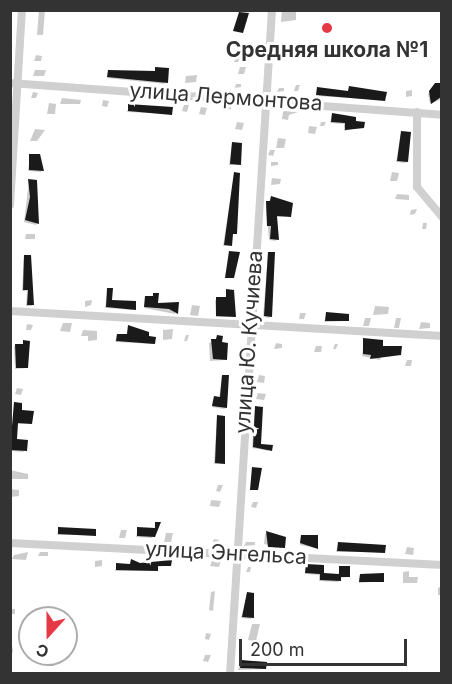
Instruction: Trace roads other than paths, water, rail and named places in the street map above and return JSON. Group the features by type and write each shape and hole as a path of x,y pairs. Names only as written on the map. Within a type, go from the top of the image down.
{"street":[{"path":"10,205 14,83 22,10"},
{"name":"улица Ю. Кучиева","path":"230,674 249,327 272,10"},
{"name":"улица Лермонтова","path":"14,83 441,114"},
{"path":"417,112 417,187 441,217"},
{"path":"10,311 249,327 441,336"},
{"name":"улица Энгельса","path":"10,543 441,565"}],"place":[{"name":"Средняя школа №1","path":"327,28"}]}
